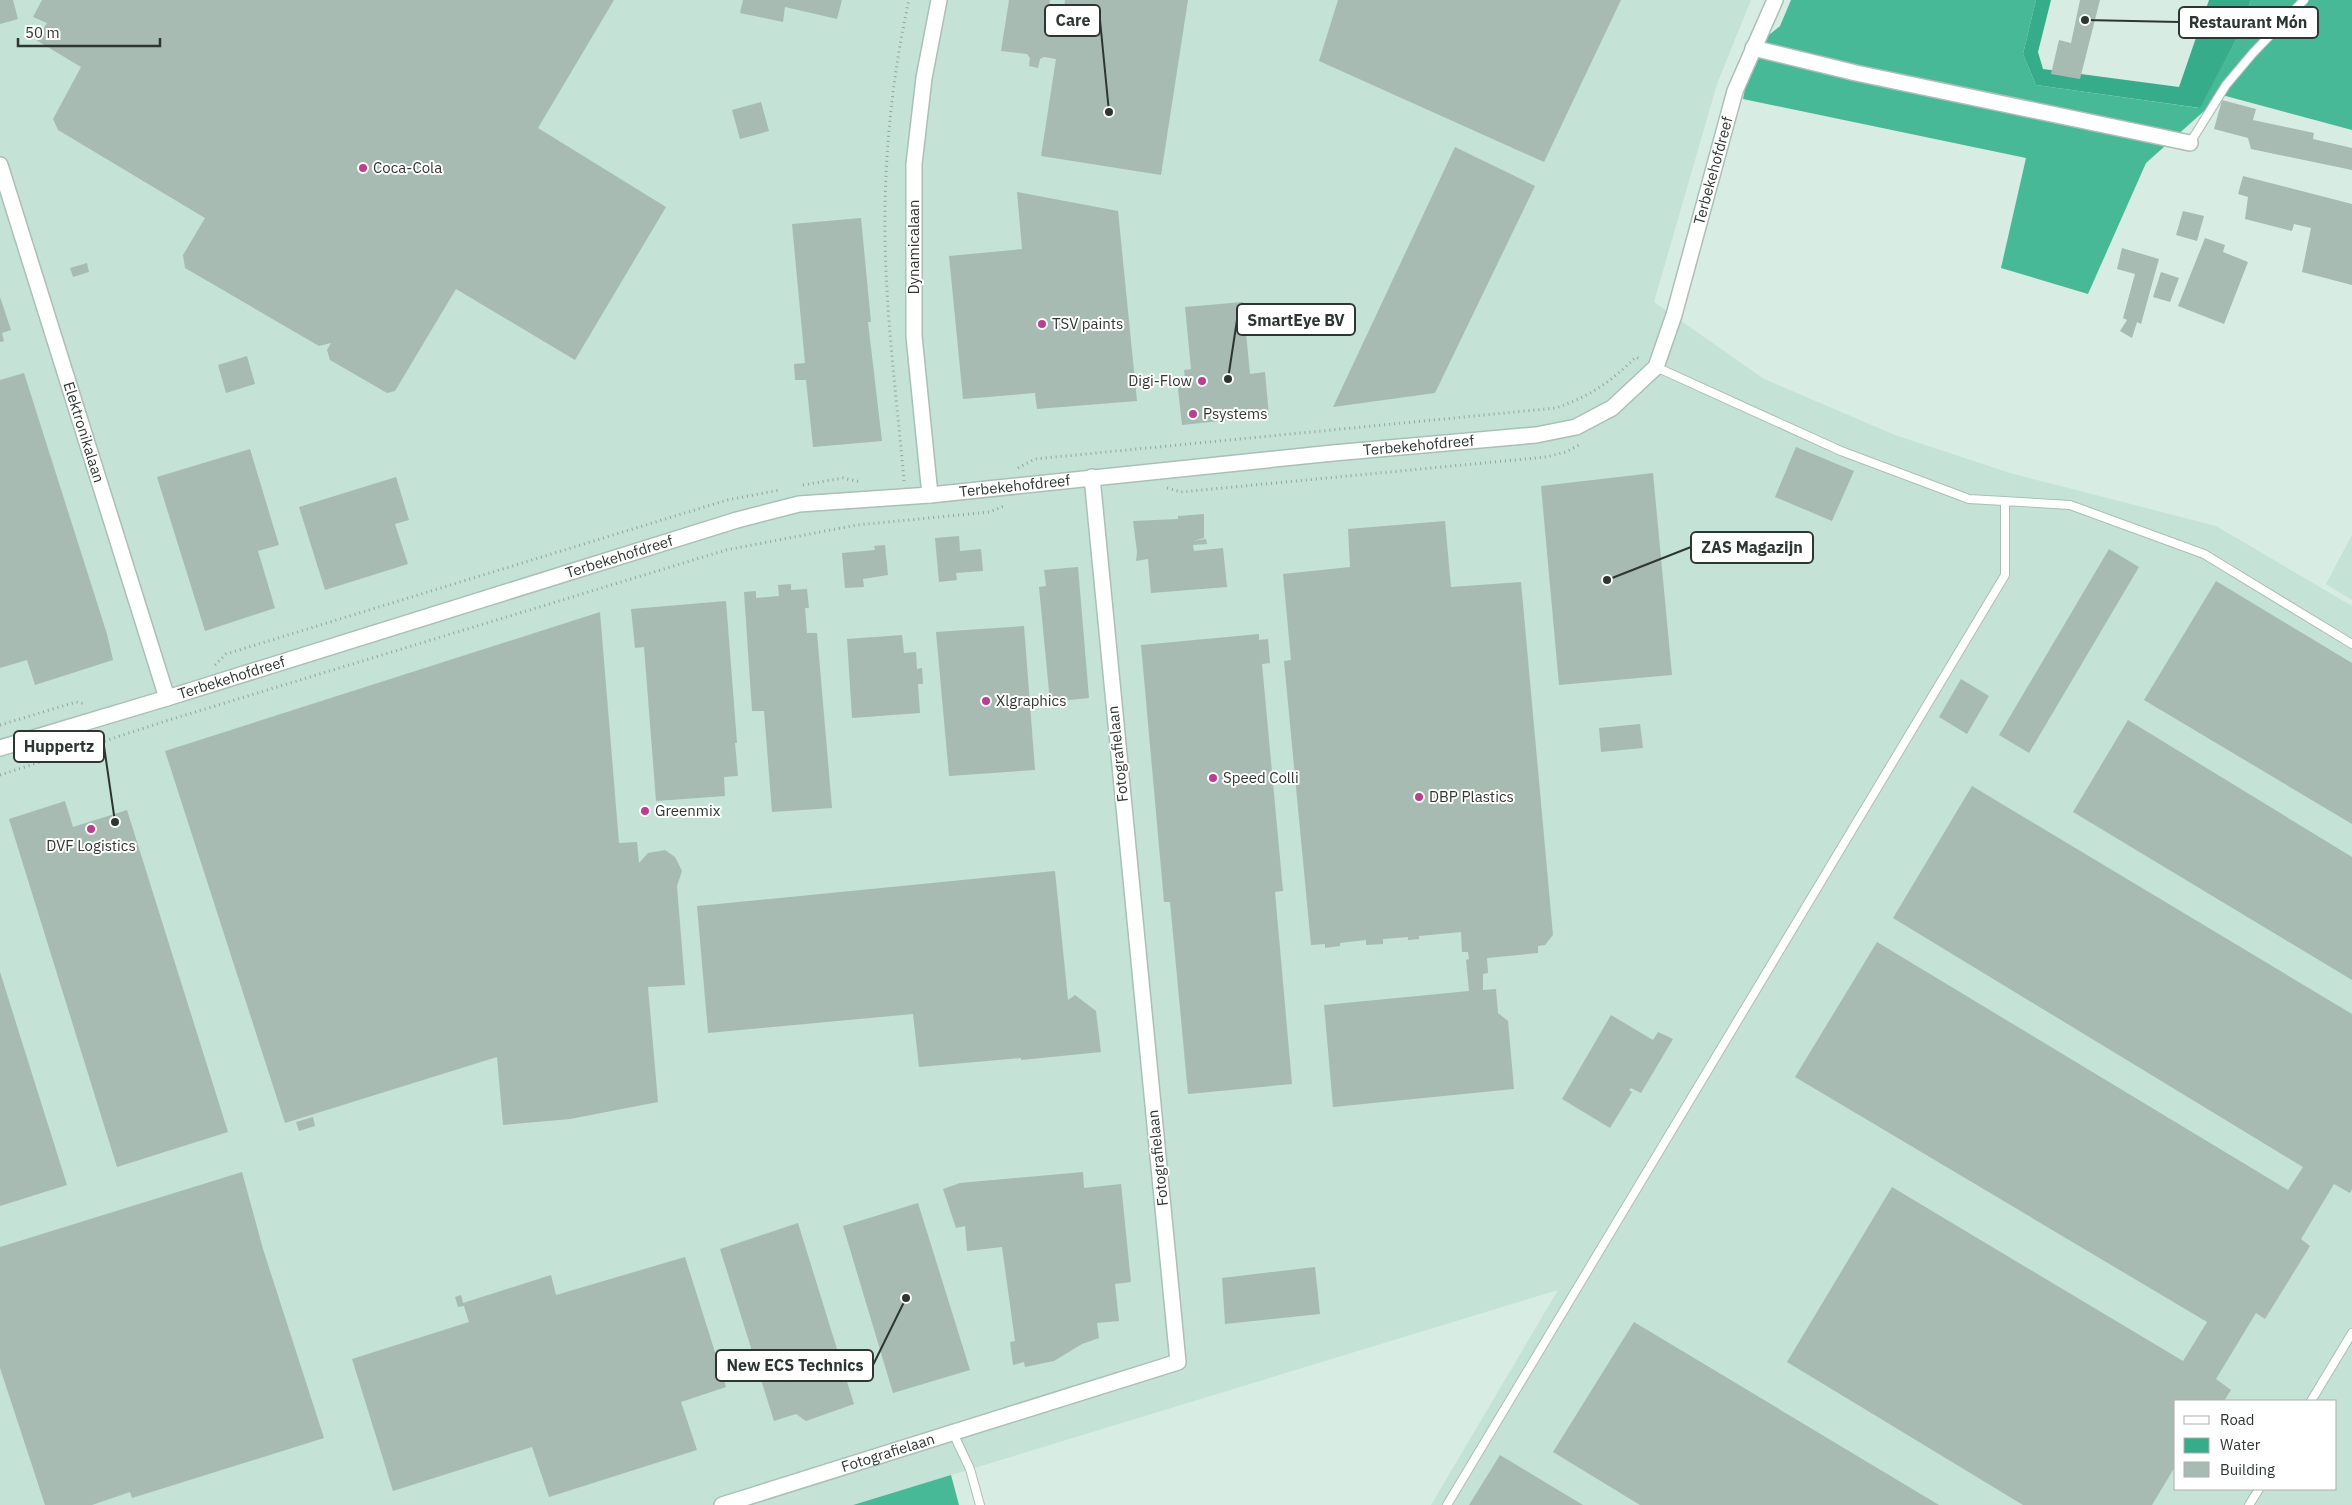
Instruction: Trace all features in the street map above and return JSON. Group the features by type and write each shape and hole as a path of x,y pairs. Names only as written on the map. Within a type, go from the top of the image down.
{"street":[{"name":"Dynamicalaan","path":"930,496 914,336 914,164 924,78 940,0"},
{"name":"Terbekehofdreef","path":"0,748 746,518 799,504 930,496 1092,477 1536,435 1576,427 1612,408 1656,367 1674,315 1735,91 1775,0"},
{"path":"1753,48 1856,73 2190,143"},
{"name":"Elektronikalaan","path":"0,165 167,698"},
{"name":"Fotografielaan","path":"722,1505 1178,1362 1092,477"}],"lane":[{"path":"2190,143 2226,86 2253,53 2304,0"},
{"path":"1656,367 1841,451 1969,499 2070,505 2204,554 2352,644"},
{"path":"1447,1505 2005,574 2005,501"},
{"path":"2312,1400 2352,1333"},
{"path":"953,1433 970,1469 980,1505"},
{"path":"2249,1505 2258,1490"}],"path":[{"path":"904,482 890,334 885,237 888,144 903,30 909,0"},
{"path":"1009,472 1036,459 1556,408 1575,401 1611,382 1636,356"},
{"path":"0,775 170,720 726,550 810,532 939,515"}],"shaded area":[{"path":"0,0 1751,0 1717,84 1654,302 1764,379 1895,435 2010,473 2216,526 2352,606 2352,1505 1431,1505 1558,1290 853,1505 0,1505"},
{"path":"1791,0 2036,0 2023,54 2036,85 2199,108 2240,32 2251,0 2352,0 2352,130 2222,95 2146,163 2088,294 2001,268 2026,158 1743,99 1753,48 1780,26"},
{"path":"2352,535 2352,600 2326,584"},
{"path":"951,1475 959,1505 853,1505"}],"water":[{"path":"2036,0 2051,0 2038,52 2043,69 2179,87 2209,0 2251,0 2240,32 2200,108 2036,85 2023,54"}],"building":[{"path":"0,0 13,0 18,19 0,24"},
{"name":"Coca-Cola","path":"42,0 614,0 538,128 666,207 575,360 456,289 395,391 387,393 330,360 327,350 331,343 319,346 185,268 183,255 205,218 58,130 53,119 81,67 36,40 47,23 33,17"},
{"path":"743,0 842,0 837,19 785,7 783,22 740,13"},
{"path":"1009,0 1050,0 1049,7 1064,9 1065,0 1188,0 1161,175 1041,156 1056,59 1044,57 1040,59 1038,68 1029,66 1030,58 1027,54 1001,51"},
{"path":"1338,0 1621,0 1544,162 1319,61"},
{"path":"2080,0 2100,0 2080,79 2051,74 2059,40 2071,43"},
{"path":"2222,100 2256,109 2253,120 2314,133 2313,139 2352,148 2352,170 2251,149 2248,138 2214,129"},
{"path":"761,102 769,131 740,139 732,110"},
{"path":"1455,147 1535,186 1435,393 1333,407"},
{"path":"2243,176 2352,204 2352,285 2302,272 2311,228 2294,224 2292,231 2245,219 2248,197 2238,194"},
{"name":"TSV paints","path":"1017,192 1118,211 1137,401 1037,409 1035,393 963,399 949,256 1022,249"},
{"path":"2183,211 2204,216 2197,241 2176,235"},
{"path":"861,218 871,322 868,322 882,441 813,447 806,380 795,380 794,364 805,363 792,224"},
{"path":"2205,238 2225,245 2223,252 2248,262 2224,324 2178,306"},
{"path":"2122,248 2159,259 2141,324 2137,322 2132,338 2120,331 2127,320 2123,318 2135,274 2117,269"},
{"path":"87,263 89,272 73,277 70,268"},
{"path":"2161,272 2179,278 2170,302 2153,297"},
{"path":"0,297 11,330 2,333 4,341 0,342"},
{"path":"1243,302 1250,374 1265,372 1269,416 1182,425 1177,380 1185,379 1184,370 1191,369 1185,307"},
{"path":"247,356 255,384 226,393 218,365"},
{"path":"24,373 107,634 113,660 35,685 27,660 0,668 0,380"},
{"path":"1796,447 1854,471 1832,521 1775,497"},
{"path":"250,449 279,545 258,551 275,608 205,631 157,477"},
{"path":"1653,473 1672,675 1559,685 1541,486"},
{"path":"396,477 409,520 395,524 408,564 325,590 299,507"},
{"path":"1204,514 1204,538 1193,541 1206,539 1207,544 1193,545 1194,551 1223,548 1227,587 1151,593 1148,559 1136,561 1137,552 1133,521 1178,519 1178,516"},
{"name":"DBP Plastics","path":"1445,521 1451,587 1521,582 1553,935 1545,945 1538,946 1538,953 1487,958 1488,973 1483,974 1483,990 1496,989 1498,1013 1508,1021 1514,1089 1333,1107 1324,1005 1469,991 1466,960 1469,959 1468,952 1462,952 1461,932 1419,936 1419,939 1408,940 1408,937 1383,939 1383,944 1366,945 1366,940 1340,943 1340,946 1325,948 1325,944 1311,945 1284,661 1291,660 1283,574 1350,567 1348,529"},
{"path":"959,536 960,551 981,549 983,571 956,573 957,580 939,582 935,538"},
{"path":"885,545 888,575 863,579 864,587 845,588 842,553 875,550 874,546"},
{"path":"2109,549 2139,567 2029,753 1999,735"},
{"path":"1078,567 1089,698 1050,702 1039,587 1046,586 1044,570"},
{"path":"2216,581 2352,663 2352,824 2144,700"},
{"path":"791,584 791,590 807,589 809,608 805,608 807,633 817,633 832,808 772,812 764,711 752,711 744,592 756,591 756,598 779,596 778,585"},
{"path":"726,601 738,776 724,777 725,796 656,801 644,647 635,648 631,609"},
{"path":"600,612 619,843 637,842 639,863 648,853 665,850 675,857 682,871 677,886 685,985 648,987 658,1102 570,1119 503,1125 497,1057 285,1123 165,751"},
{"name":"Xlgraphics","path":"1024,626 1035,770 949,776 936,632"},
{"name":"Speed Colli","path":"1259,634 1259,640 1268,639 1270,663 1262,664 1283,891 1275,892 1292,1084 1188,1094 1170,902 1164,902 1141,645"},
{"path":"902,635 904,653 916,652 917,669 922,668 923,684 918,684 920,713 852,718 847,639"},
{"path":"1961,679 1989,696 1967,734 1939,717"},
{"path":"2128,720 2352,857 2352,980 2073,812"},
{"path":"1640,724 1643,748 1601,752 1599,728"},
{"path":"1972,786 2352,1014 2352,1189 2350,1193 2334,1184 2301,1239 2310,1246 2265,1319 2256,1313 2216,1379 2231,1390 2225,1400 2174,1400 2174,1468 2152,1505 2023,1505 1787,1362 1892,1187 2183,1361 2207,1322 1795,1077 1877,942 2288,1190 2303,1167 1893,918"},
{"path":"65,801 73,827 127,810 228,1132 117,1167 9,819"},
{"path":"1055,871 1068,1000 1075,995 1096,1011 1101,1052 919,1067 913,1014 708,1033 697,906"},
{"path":"0,972 67,1185 0,1206"},
{"path":"1611,1015 1653,1040 1658,1032 1673,1039 1641,1093 1631,1088 1629,1090 1632,1092 1610,1128 1562,1099"},
{"path":"313,1117 315,1126 299,1131 296,1122"},
{"path":"242,1172 263,1249 324,1438 132,1498 130,1492 92,1505 45,1505 0,1368 0,1247"},
{"path":"1083,1172 1084,1188 1121,1184 1131,1282 1115,1284 1119,1321 1097,1323 1099,1338 1082,1344 1054,1361 1025,1367 1024,1362 1013,1365 1010,1342 1015,1341 1002,1247 967,1251 965,1226 956,1228 943,1189 960,1183"},
{"path":"918,1203 970,1370 893,1393 843,1226"},
{"path":"798,1223 854,1404 806,1421 796,1414 774,1421 720,1249"},
{"path":"685,1257 726,1387 681,1402 697,1450 549,1497 532,1447 393,1491 352,1359 469,1322 464,1306 458,1307 455,1297 461,1295 463,1303 551,1275 556,1295"},
{"path":"1315,1267 1320,1314 1225,1324 1222,1278"},
{"path":"1634,1322 1939,1505 1640,1505 1553,1452"},
{"path":"1500,1455 1583,1505 1469,1505"}],"place":[{"name":"Restaurant Món","path":"2085,20"},
{"name":"Care","path":"1109,112"},
{"name":"Coca-Cola","path":"363,168"},
{"name":"TSV paints","path":"1042,324"},
{"name":"SmartEye BV","path":"1228,379"},
{"name":"Digi-Flow","path":"1202,381"},
{"name":"Psystems","path":"1193,414"},
{"name":"ZAS Magazijn","path":"1607,580"},
{"name":"Xlgraphics","path":"986,701"},
{"name":"Speed Colli","path":"1213,778"},
{"name":"DBP Plastics","path":"1419,797"},
{"name":"Greenmix","path":"645,811"},
{"name":"Huppertz","path":"115,822"},
{"name":"DVF Logistics","path":"91,829"},
{"name":"New ECS Technics","path":"906,1298"}]}
